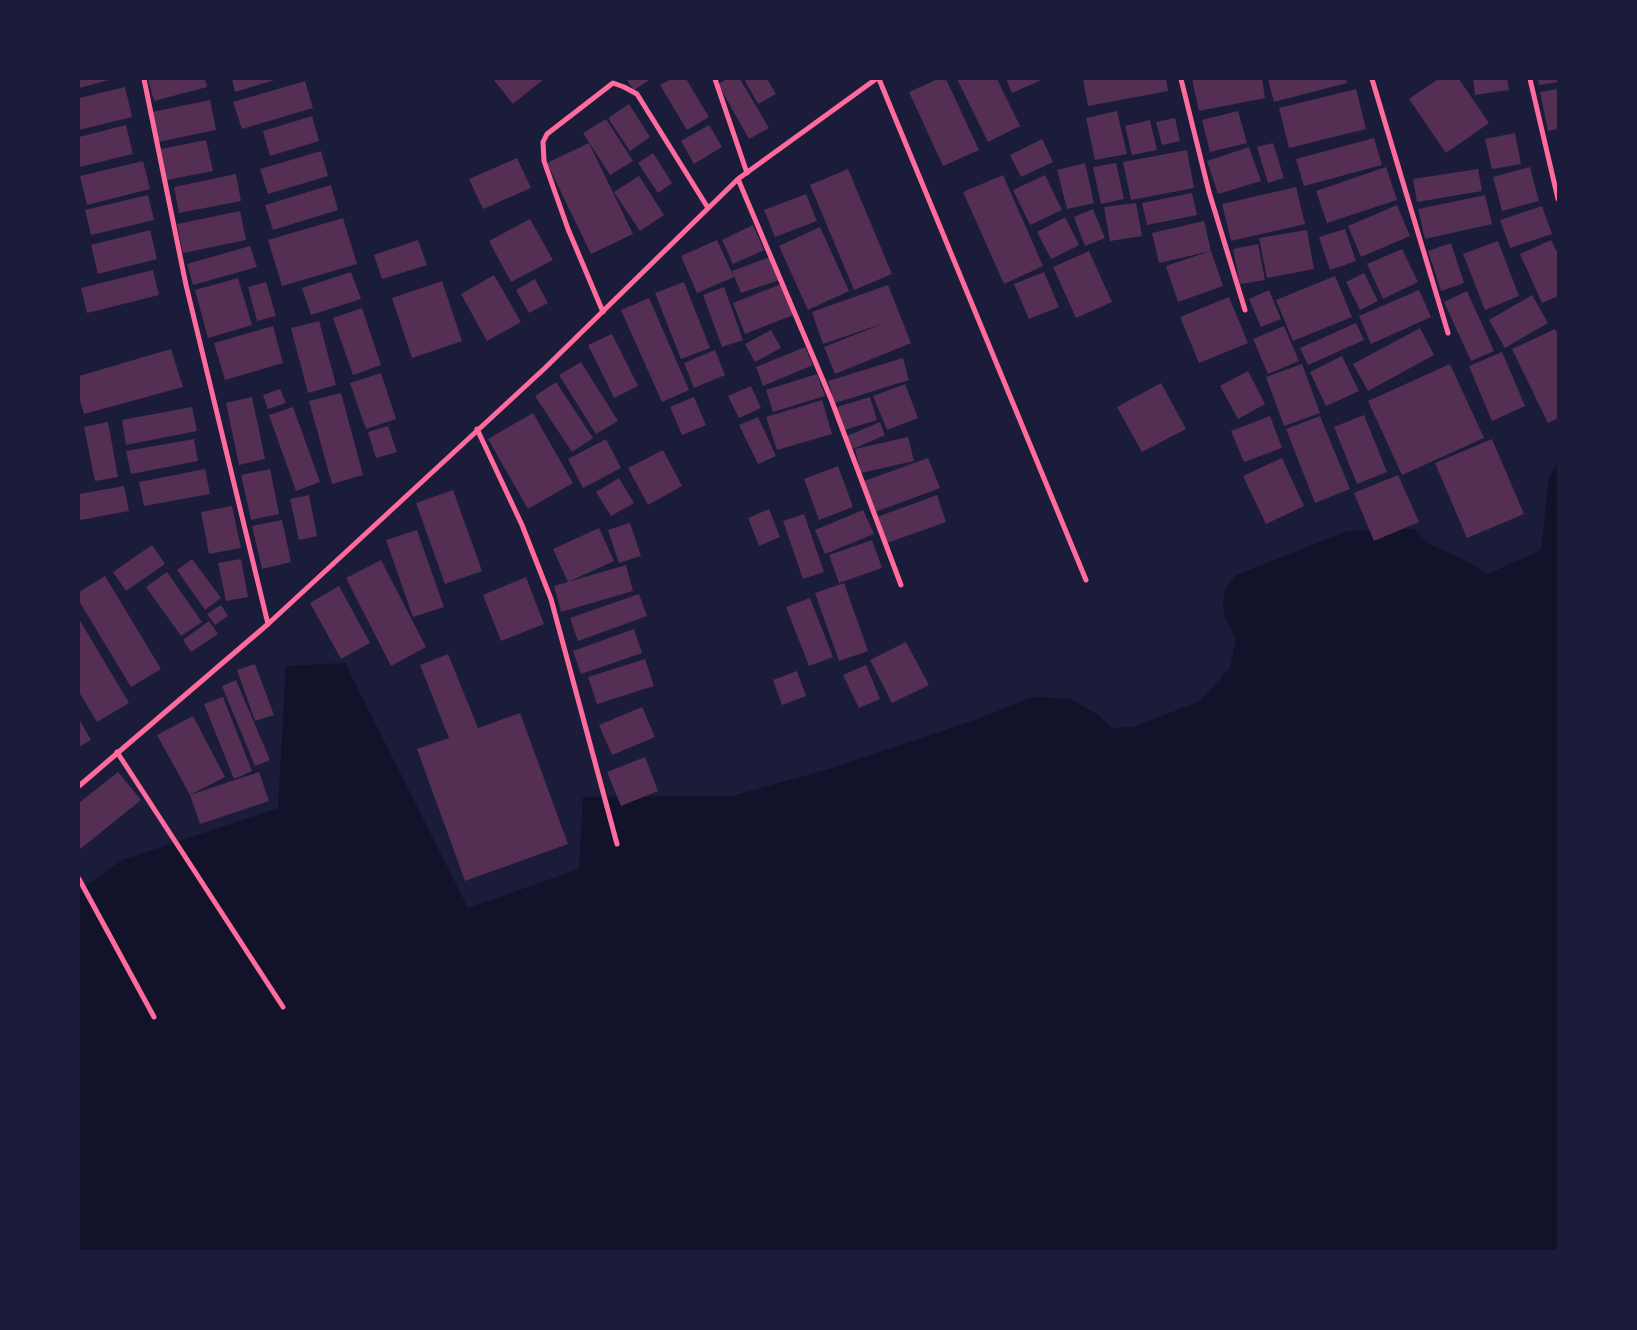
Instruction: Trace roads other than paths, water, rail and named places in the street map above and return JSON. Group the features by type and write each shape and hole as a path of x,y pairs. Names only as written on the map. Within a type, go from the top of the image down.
{"street":[{"path":"144,79 186,285 268,624"},
{"path":"715,79 747,173"},
{"path":"79,786 268,624 603,312 738,179 877,79 1086,580"},
{"path":"1181,79 1209,192 1245,310"},
{"path":"1372,79 1448,333"},
{"path":"1530,79 1558,199"},
{"path":"603,312 568,229 544,161 543,142 547,134 614,84 624,87 637,94 708,208"},
{"path":"738,179 831,400 901,584"},
{"path":"477,429 522,525 551,599 617,844"},
{"path":"118,752 283,1007"},
{"path":"79,879 154,1017"}]}
